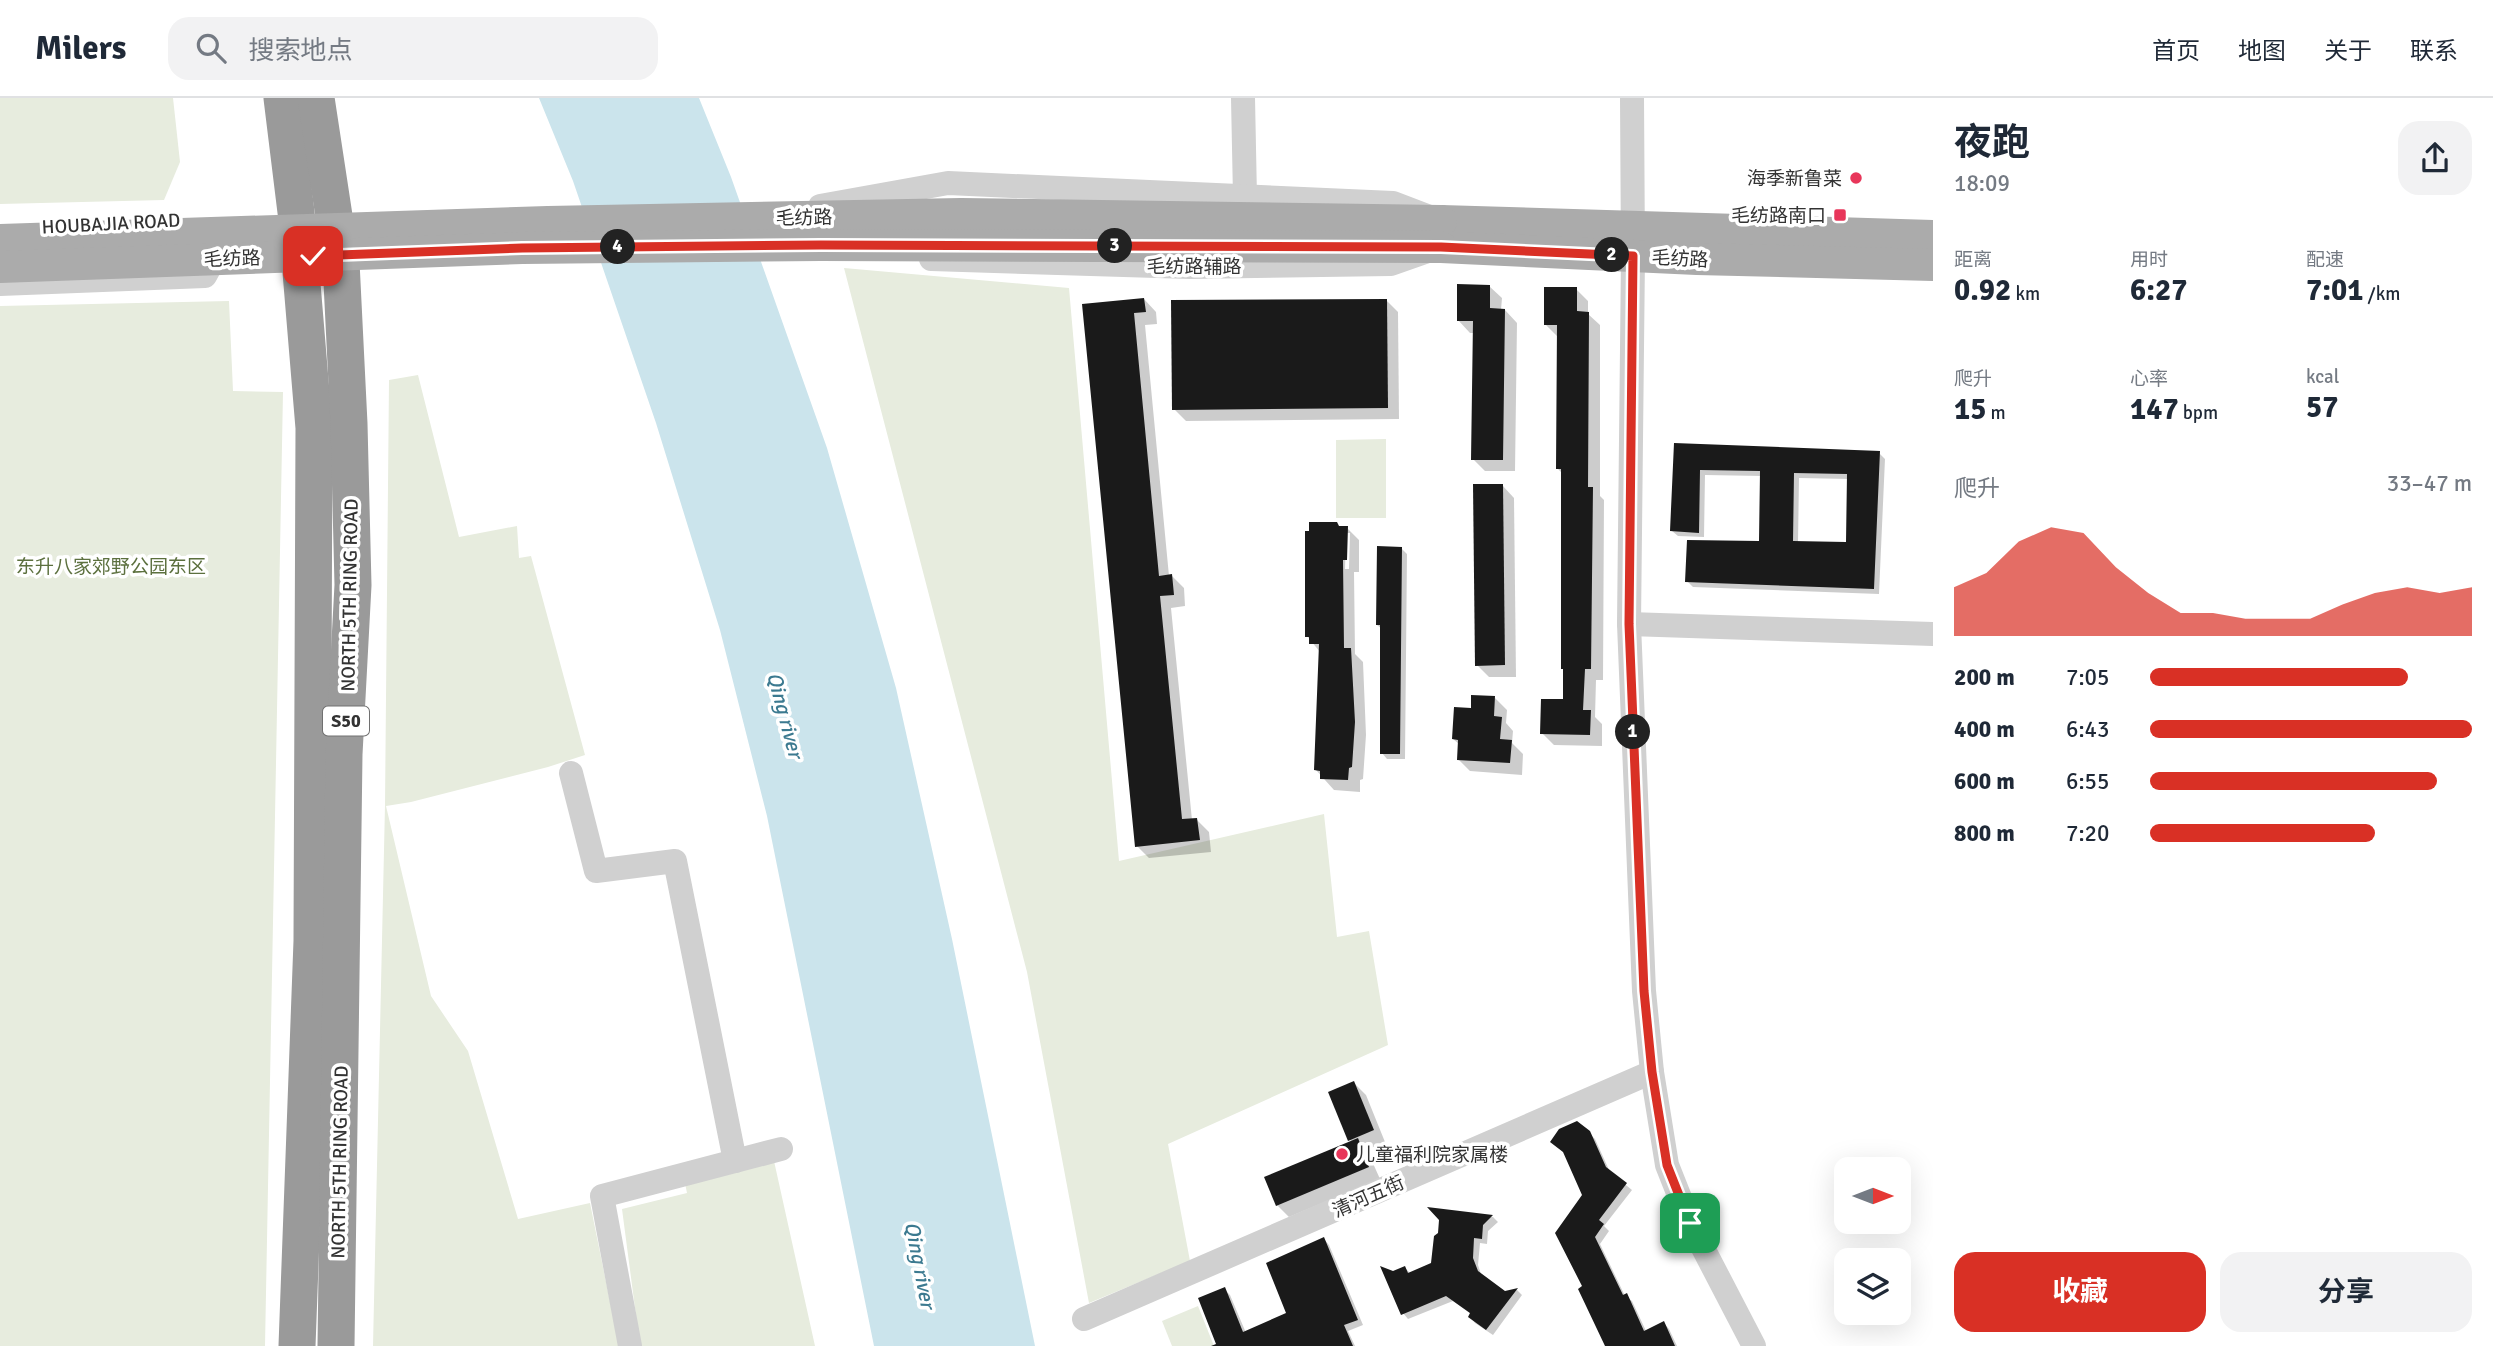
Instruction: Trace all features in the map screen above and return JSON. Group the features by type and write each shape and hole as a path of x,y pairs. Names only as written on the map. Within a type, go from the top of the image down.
{"highway":[{"name":"NORTH 5TH RING ROAD","path":"282,98 296,212 314,441 312,942 297,1346"},
{"name":"NORTH 5TH RING ROAD","path":"316,98 341,262 353,571 344,767 336,1346"}],"main road":[{"name":"毛纺路","path":"0,240 548,222 961,214 1441,234"},
{"path":"1441,234 1632,242 1933,236"},
{"name":"毛纺路","path":"0,267 522,248 1441,234"},
{"name":"毛纺路","path":"1632,242 1933,265"}],"street":[{"path":"1243,98 1245,197"},
{"path":"1632,98 1629,624 1644,991 1652,1072 1667,1165 1690,1223 1755,1346"},
{"path":"803,209 948,183 1393,203 1441,234"},
{"name":"HOUBAJIA ROAD","path":"0,227 200,219 222,245 205,276 0,284"},
{"name":"毛纺路辅路","path":"538,237 800,237 879,253 943,260 1190,267 1391,264 1441,234"},
{"path":"1629,624 1933,634"},
{"path":"571,774 596,871 675,861 735,1161"},
{"name":"清河五街","path":"1084,1320 1652,1072"},
{"path":"630,1346 602,1196 781,1149"}],"green space":[{"path":"0,98 173,98 180,162 164,200 0,204"},
{"path":"844,268 1069,288 1119,861 1324,814 1337,937 1369,931 1388,1045 1168,1144 1190,1261 1089,1303 1027,972"},
{"name":"东升八家郊野公园东区","path":"229,301 233,391 283,392 265,1346 0,1346 0,306"},
{"path":"418,375 459,537 517,526 519,558 531,556 585,755 548,767 386,806 431,996 468,1051 518,1219 590,1203 619,1346 373,1346 385,805 389,380"},
{"path":"1386,439 1386,518 1336,518 1336,440"},
{"path":"774,1161 815,1346 640,1346 622,1209 687,1193 685,1183"},
{"path":"1198,1306 1214,1346 1172,1346 1162,1321"}],"water":[{"name":"Qing river","path":"539,98 699,98 731,177 827,448 896,688 952,939 1035,1346 874,1346 767,816 720,630 656,423 573,181"}],"building":[{"path":"1457,284 1490,285 1490,308 1505,309 1503,460 1471,460 1473,321 1457,321"},
{"path":"1544,287 1577,287 1577,311 1589,312 1588,487 1593,487 1591,669 1585,669 1583,710 1591,710 1590,735 1540,734 1541,699 1563,699 1561,469 1556,469 1557,325 1544,325"},
{"path":"1144,298 1146,312 1134,313 1159,576 1172,574 1174,595 1160,596 1182,819 1197,818 1200,840 1135,847 1082,304"},
{"path":"1387,299 1388,408 1172,410 1171,300"},
{"path":"1674,443 1880,451 1874,589 1685,582 1687,540 1759,541 1760,471 1700,470 1699,533 1670,531","holes":["1794,473 1847,474 1846,542 1793,541"]},
{"path":"1473,484 1503,484 1505,665 1475,666"},
{"path":"1309,522 1337,522 1339,526 1348,526 1347,560 1343,560 1344,648 1351,648 1355,722 1352,767 1349,768 1348,780 1320,779 1320,771 1314,770 1319,644 1309,644 1309,637 1305,637 1305,531 1309,531"},
{"path":"1377,546 1402,547 1400,754 1380,754 1380,625 1376,625"},
{"path":"1471,695 1495,696 1494,716 1502,717 1500,739 1512,740 1510,763 1457,760 1458,740 1452,739 1454,707 1471,708"},
{"path":"1354,1081 1374,1130 1348,1141 1328,1092"},
{"path":"1577,1121 1590,1131 1606,1167 1627,1183 1599,1220 1604,1224 1595,1237 1623,1295 1627,1293 1644,1331 1664,1321 1675,1346 1605,1346 1578,1289 1582,1286 1555,1233 1582,1195 1563,1152 1550,1142 1559,1129"},
{"name":"儿童福利院家属楼","path":"1358,1138 1369,1167 1276,1206 1264,1177"},
{"path":"1427,1207 1493,1215 1483,1225 1482,1239 1474,1238 1473,1258 1478,1271 1505,1291 1518,1288 1486,1330 1468,1317 1470,1313 1446,1296 1401,1315 1380,1266 1393,1271 1405,1266 1408,1273 1431,1263 1439,1220"},
{"path":"1324,1237 1358,1320 1344,1325 1353,1346 1211,1346 1216,1344 1198,1298 1225,1287 1243,1332 1286,1313 1266,1263"}],"place":[{"name":"海季新鲁菜","path":"1856,178"},
{"name":"毛纺路南口","path":"1840,215"},
{"name":"儿童福利院家属楼","path":"1342,1154"}],"route":[{"path":"313,256 522,248 821,245 1441,247 1633,256 1629,624 1644,991 1652,1072 1667,1165 1690,1223"}]}
